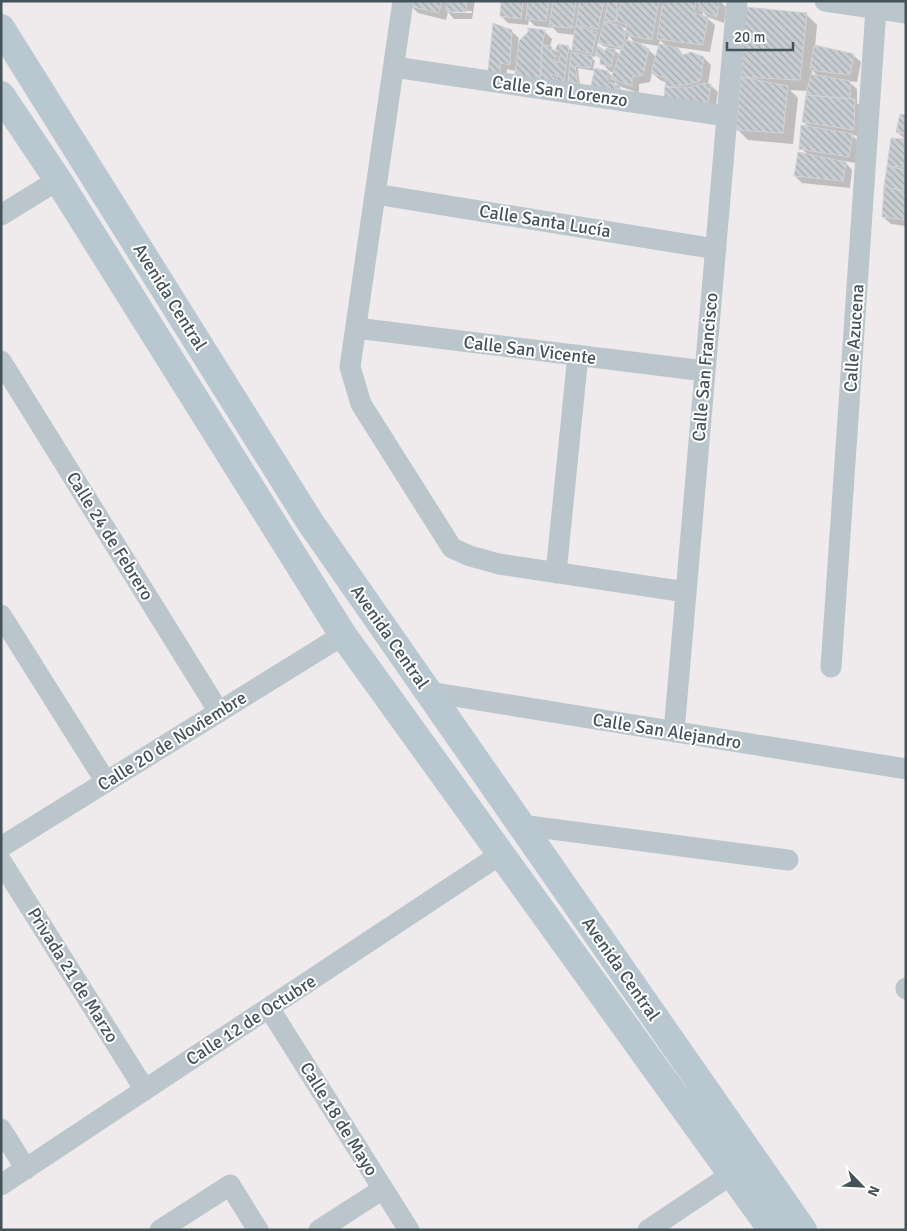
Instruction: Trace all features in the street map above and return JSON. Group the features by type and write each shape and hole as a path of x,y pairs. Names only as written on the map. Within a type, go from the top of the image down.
{"main road":[{"name":"Avenida Central","path":"1,28 310,522 803,1230"},
{"name":"Avenida Central","path":"1,96 58,180 343,635 772,1230"},
{"path":"630,1033 655,1017"}],"street":[{"path":"403,1 350,367 361,404 452,548 470,556 499,564 686,592"},
{"name":"Calle San Francisco","path":"674,732 737,1"},
{"path":"825,1 906,13"},
{"name":"Calle Azucena","path":"831,667 876,9"},
{"name":"Calle San Lorenzo","path":"394,67 727,116"},
{"path":"1,216 58,180"},
{"name":"Calle Santa Lucía","path":"375,194 716,249"},
{"name":"Calle San Vicente","path":"356,328 705,371"},
{"path":"556,573 578,356"},
{"name":"Calle 24 de Febrero","path":"1,361 219,712"},
{"path":"1,615 106,782"},
{"name":"Calle 20 de Noviembre","path":"1,847 343,635"},
{"name":"Calle San Alejandro","path":"429,692 906,769"},
{"path":"521,825 788,860"},
{"name":"Calle 12 de Octubre","path":"1,1185 501,854"},
{"name":"Privada 21 de Marzo","path":"1,861 145,1090"},
{"name":"Calle 18 de Mayo","path":"269,1008 383,1189 399,1226"},
{"path":"1,1130 26,1169"},
{"path":"648,1230 732,1174"},
{"path":"160,1230 230,1185 258,1230"},
{"path":"319,1230 383,1189"}],"building":[{"path":"410,1 442,1 439,13 409,6"},
{"path":"447,1 467,1 466,12 446,12"},
{"path":"501,1 523,1 521,19 500,16"},
{"path":"528,1 549,1 546,21 526,19"},
{"path":"553,1 576,1 572,28 549,26"},
{"path":"580,1 604,1 598,29 576,25"},
{"path":"608,1 617,1 616,21 604,22"},
{"path":"621,1 659,1 652,40 625,35 627,25 616,21"},
{"path":"663,1 696,1 694,13 708,17 703,45 657,39"},
{"path":"700,1 719,1 717,17 699,10"},
{"path":"746,7 807,13 800,80 741,77"},
{"path":"604,22 622,26 625,35 622,48 598,43"},
{"path":"493,23 512,30 510,65 500,63 500,73 488,71"},
{"path":"575,26 597,32 592,54 572,49"},
{"path":"528,28 545,30 540,80 515,74 519,41 528,32"},
{"path":"626,40 639,43 649,49 643,75 632,77 632,86 611,79"},
{"path":"542,44 552,47 551,51 556,56 554,61 558,63 561,53 555,50 558,44 569,46 564,81 556,82 557,76 552,74 551,77 554,78 553,85 540,80"},
{"path":"659,44 678,48 683,55 691,52 704,57 700,81 686,85 665,87 666,78 651,73"},
{"path":"814,45 854,54 850,75 810,70"},
{"path":"598,46 605,51 606,48 615,49 611,67 600,64 600,58 595,55"},
{"path":"571,52 593,56 590,68 575,66 578,83 568,82"},
{"path":"595,68 608,71 608,82 620,86 619,96 590,90"},
{"path":"811,74 850,81 850,99 806,95"},
{"path":"741,77 788,86 783,133 736,130"},
{"path":"703,83 711,84 708,105 664,99 665,87 688,88"},
{"path":"806,95 855,99 854,130 802,122"},
{"path":"900,114 906,115 906,134 896,132"},
{"path":"801,125 853,134 849,157 799,149"},
{"path":"891,138 906,139 906,167 887,166"},
{"path":"798,152 846,162 843,181 794,176"},
{"path":"887,166 906,170 906,191 884,187"},
{"path":"884,187 906,191 906,220 882,217"}]}
